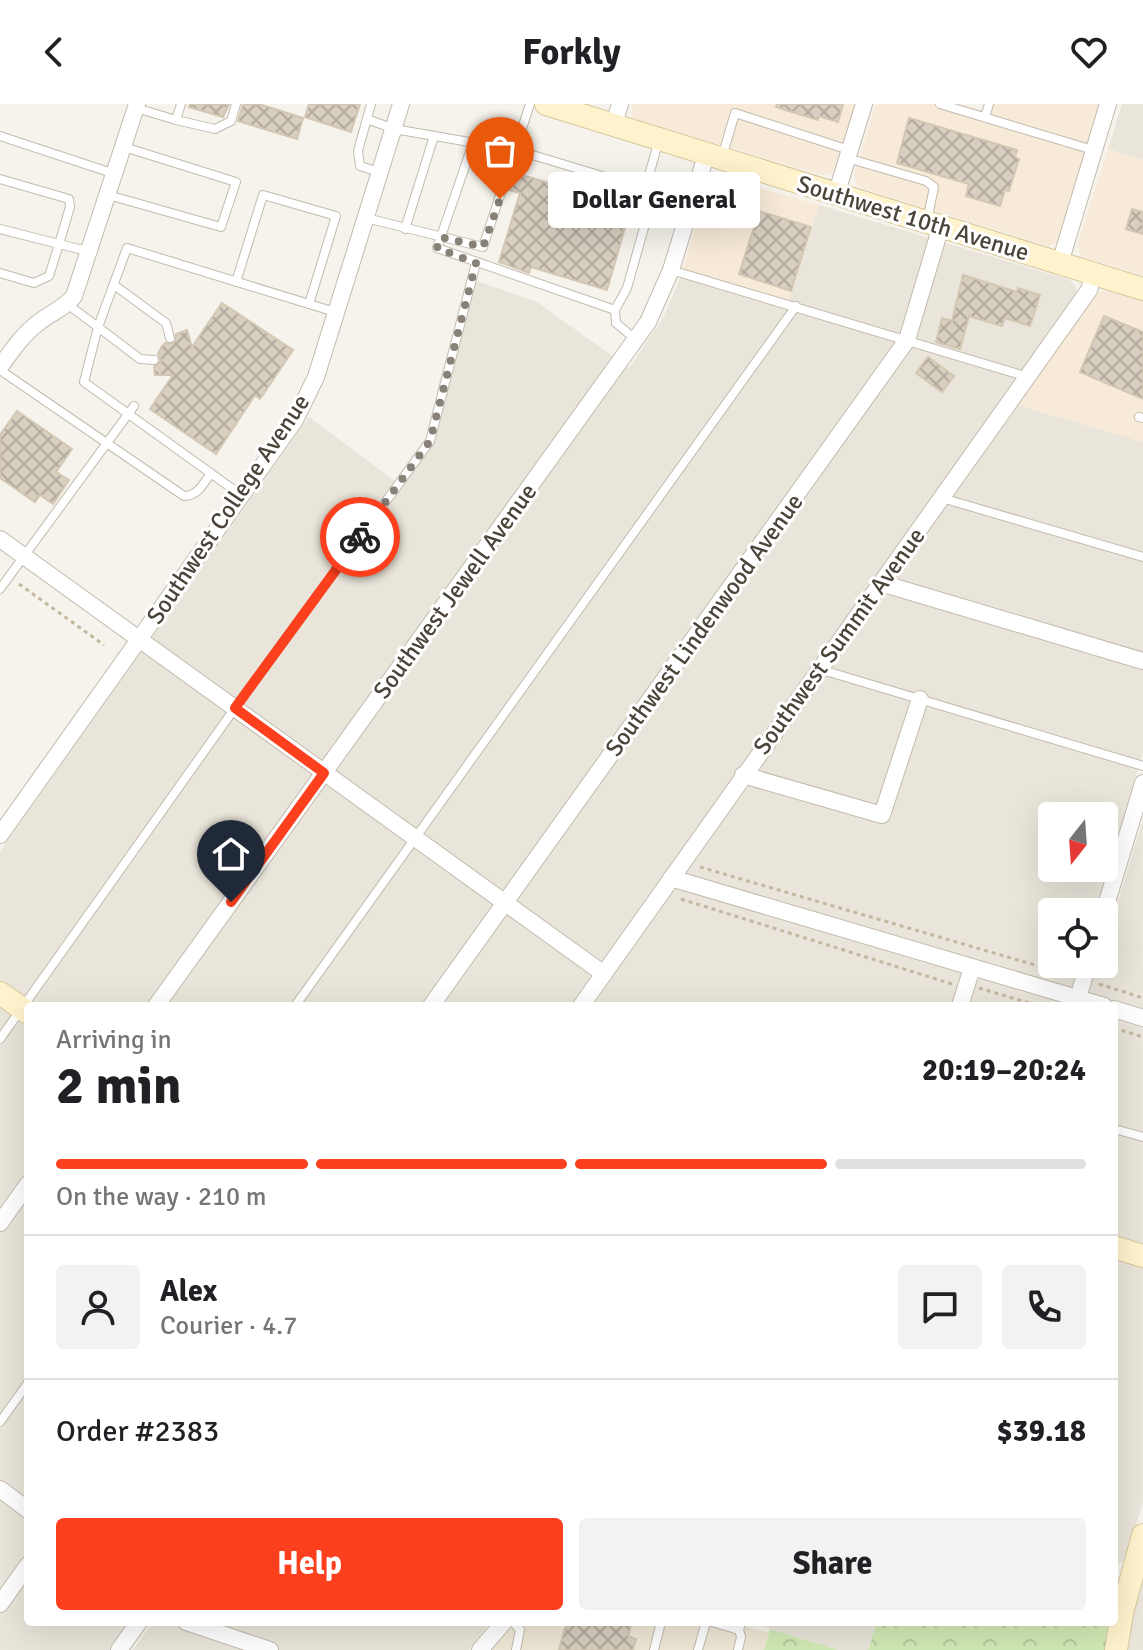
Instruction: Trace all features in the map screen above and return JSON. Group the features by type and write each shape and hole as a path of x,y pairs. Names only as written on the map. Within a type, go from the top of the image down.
{"main road":[{"name":"Southwest 10th Avenue","path":"546,104 617,114 659,138 1143,289"},
{"path":"0,993 24,1010"},
{"path":"1118,1248 1143,1256"},
{"path":"1116,1650 1122,1613 1122,1575 1143,1535"}],"street":[{"name":"Southwest College Avenue","path":"0,835 295,420 316,377 401,104"},
{"path":"836,195 864,104"},
{"path":"1060,263 1108,104"},
{"path":"0,369 39,321 67,304 74,296 91,252 136,106"},
{"name":"Southwest Jewell Avenue","path":"159,1002 636,339 654,311 671,270 688,214 714,155"},
{"name":"Southwest Lindenwood Avenue","path":"434,1002 907,340 934,224"},
{"name":"Southwest Summit Avenue","path":"584,1002 1029,377 1089,290 1094,274"},
{"path":"0,539 604,974"},
{"path":"881,583 1143,661"},
{"path":"743,775 882,815 920,699"},
{"path":"1108,898 1143,783"},
{"path":"671,878 1091,1002"},
{"path":"961,1002 972,968"},
{"path":"1078,998 1083,978"},
{"path":"1118,1010 1143,1018"},
{"path":"0,1223 24,1190"},
{"path":"0,1489 24,1507"},
{"path":"0,1604 24,1571"},
{"path":"119,1650 136,1626"},
{"path":"198,1626 270,1650"},
{"path":"480,1650 501,1626"}],"lane":[{"path":"176,120 181,104"},
{"path":"136,106 215,129 231,121 236,104"},
{"path":"371,104 358,151 360,166 380,172"},
{"path":"366,218 483,247 530,104"},
{"path":"940,104 1094,150"},
{"path":"985,117 989,104"},
{"path":"714,155 735,113 926,181 934,187 934,224"},
{"path":"367,119 394,129 516,150 645,189"},
{"path":"0,136 115,174"},
{"path":"405,229 434,136"},
{"path":"636,339 616,323 615,310 627,288 651,203 645,189 659,138"},
{"path":"473,143 437,248 615,310"},
{"path":"108,195 221,227 236,182 123,147"},
{"path":"0,179 69,199 70,207 49,276 34,283 0,273"},
{"path":"236,282 263,195 336,216 309,304"},
{"path":"651,203 688,214"},
{"path":"0,229 91,252"},
{"path":"241,495 84,382 98,327 127,248 336,312"},
{"path":"31,1002 235,708 430,441 476,263"},
{"path":"671,270 1029,377"},
{"path":"114,285 166,323 170,338"},
{"path":"67,304 140,359 154,360"},
{"path":"298,1002 796,306"},
{"path":"0,369 105,445 184,496 198,491 211,473"},
{"path":"0,589 134,406"},
{"path":"942,498 1143,557"},
{"path":"819,669 1143,766"},
{"path":"0,1039 24,1012"},
{"path":"1118,1130 1143,1137"},
{"path":"0,1422 24,1389"},
{"path":"516,1626 520,1630 516,1650"},
{"path":"654,1650 660,1626"},
{"path":"698,1650 705,1626"},
{"path":"738,1650 740,1626"}],"path":[{"path":"8,577 104,645"},
{"path":"700,867 1038,959"},
{"path":"681,899 966,988 978,988 1025,1002"},
{"path":"1098,978 1143,998"},
{"path":"1118,1029 1143,1037"}],"shaded area":[{"path":"633,104 855,104 835,170 822,175 637,120 631,117"},
{"path":"876,104 961,104 983,110 985,104 1100,104 1060,241 1049,246 861,188 856,184 854,175"},
{"path":"1122,104 1143,104 1143,160 1108,149"},
{"path":"1108,149 1143,160 1143,275 1082,257 1077,247"},
{"path":"719,176 819,205 786,310 680,278 708,185 712,178"},
{"path":"819,205 1070,280 1076,287 1076,295 574,1002 24,1002 24,1626 127,1626 110,1650 0,1650 0,851 309,417 395,481 428,437 439,382 474,280 537,302 629,368 663,318 680,278 786,310"},
{"path":"1101,291 1143,301 1143,442 1018,405"},
{"path":"1018,405 1143,442 1143,752 1118,836 1118,802 1038,802 1038,882 1104,882 1101,893 1119,898 1143,819 1143,1246 1118,1238 1118,1002 595,1002"},
{"path":"1118,1258 1143,1266 1143,1503 1125,1559 1119,1564"},
{"path":"1143,1569 1143,1650 1125,1650 1127,1639"},
{"path":"150,1626 487,1626 469,1650 133,1650"},
{"path":"513,1626 744,1626 769,1633 764,1650 492,1650"},
{"path":"767,1626 876,1626 868,1650 838,1650"}],"green space":[{"path":"876,1626 1110,1626 1107,1650 868,1650"},
{"path":"770,1629 838,1650 764,1650"}],"building":[{"path":"190,104 229,104 223,117 189,107"},
{"path":"243,104 259,104 303,118 297,139 238,121"},
{"path":"309,104 360,104 351,132 305,117"},
{"path":"777,104 843,104 838,122 819,116 818,120 776,107"},
{"path":"909,118 1017,150 1015,157 1019,159 1009,191 1005,190 1000,206 966,196 969,184 897,163"},
{"path":"515,173 631,207 607,290 531,267 529,273 499,262 520,193 509,190"},
{"path":"1132,209 1143,212 1143,234 1126,229"},
{"path":"759,211 811,227 791,291 739,274"},
{"path":"963,275 1017,292 1018,288 1040,295 1030,326 1005,318 1002,326 969,316 960,349 936,342 942,318 952,321"},
{"path":"222,303 293,350 260,399 255,395 216,454 150,409 173,375 155,375 154,367 161,361 158,354 162,346 174,343 176,334 187,330 192,347"},
{"path":"1104,316 1143,332 1143,399 1080,372"},
{"path":"928,357 954,376 942,392 916,373"},
{"path":"17,411 72,449 56,472 69,480 53,504 40,495 35,502 0,478 0,435"},
{"path":"631,1626 628,1636 636,1639 633,1650 559,1650 565,1628"}],"way so far":[{"path":"360,537 430,441 476,263 437,248 441,237 483,247 500,199"}],"place":[{"name":"Dollar General","path":"500,199"}],"route":[{"path":"231,902 324,773 235,708 360,537"}]}
